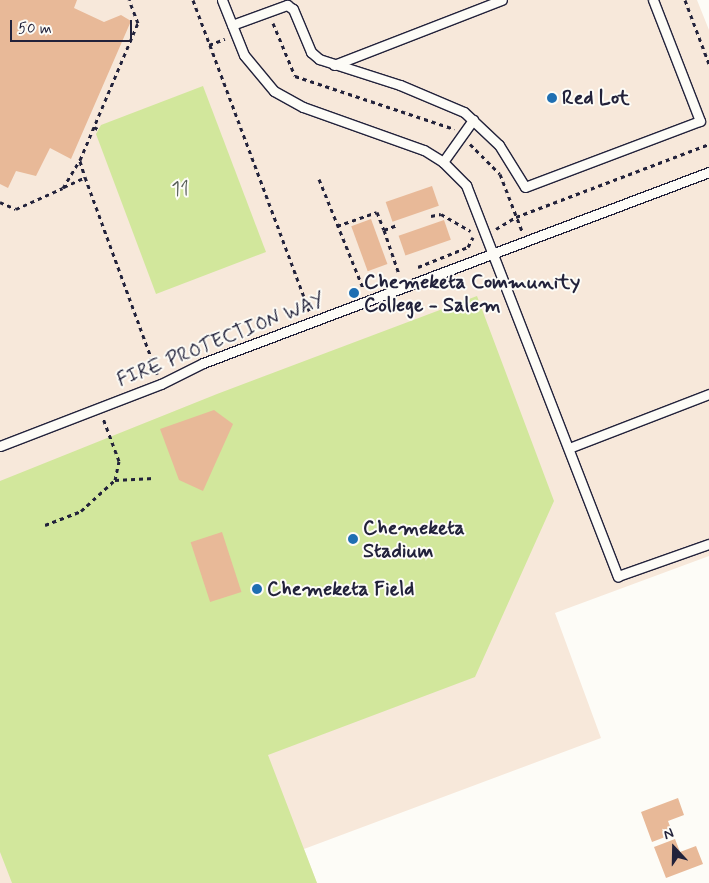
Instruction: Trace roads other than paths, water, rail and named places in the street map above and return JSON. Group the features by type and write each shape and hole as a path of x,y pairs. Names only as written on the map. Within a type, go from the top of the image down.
{"lane":[{"path":"222,0 244,55 259,76 286,100 398,139 443,162 466,186 494,253 618,576 709,544"},
{"path":"334,65 502,0"},
{"path":"232,26 287,5 294,9 311,52 334,65 400,85 464,112 499,145 525,187 700,121 653,0"},
{"path":"443,162 473,120"},
{"name":"FIRE PROTECTION WAY","path":"0,446 161,384 203,363 709,172"},
{"path":"569,448 709,394"}],"place":[{"name":"Red Lot","path":"552,98"},
{"name":"Chemeketa Community College - Salem","path":"354,293"},
{"name":"Chemeketa Stadium","path":"353,539"},
{"name":"Chemeketa Field","path":"257,589"}],"park label":[{"name":"11","path":"180,189"}]}
